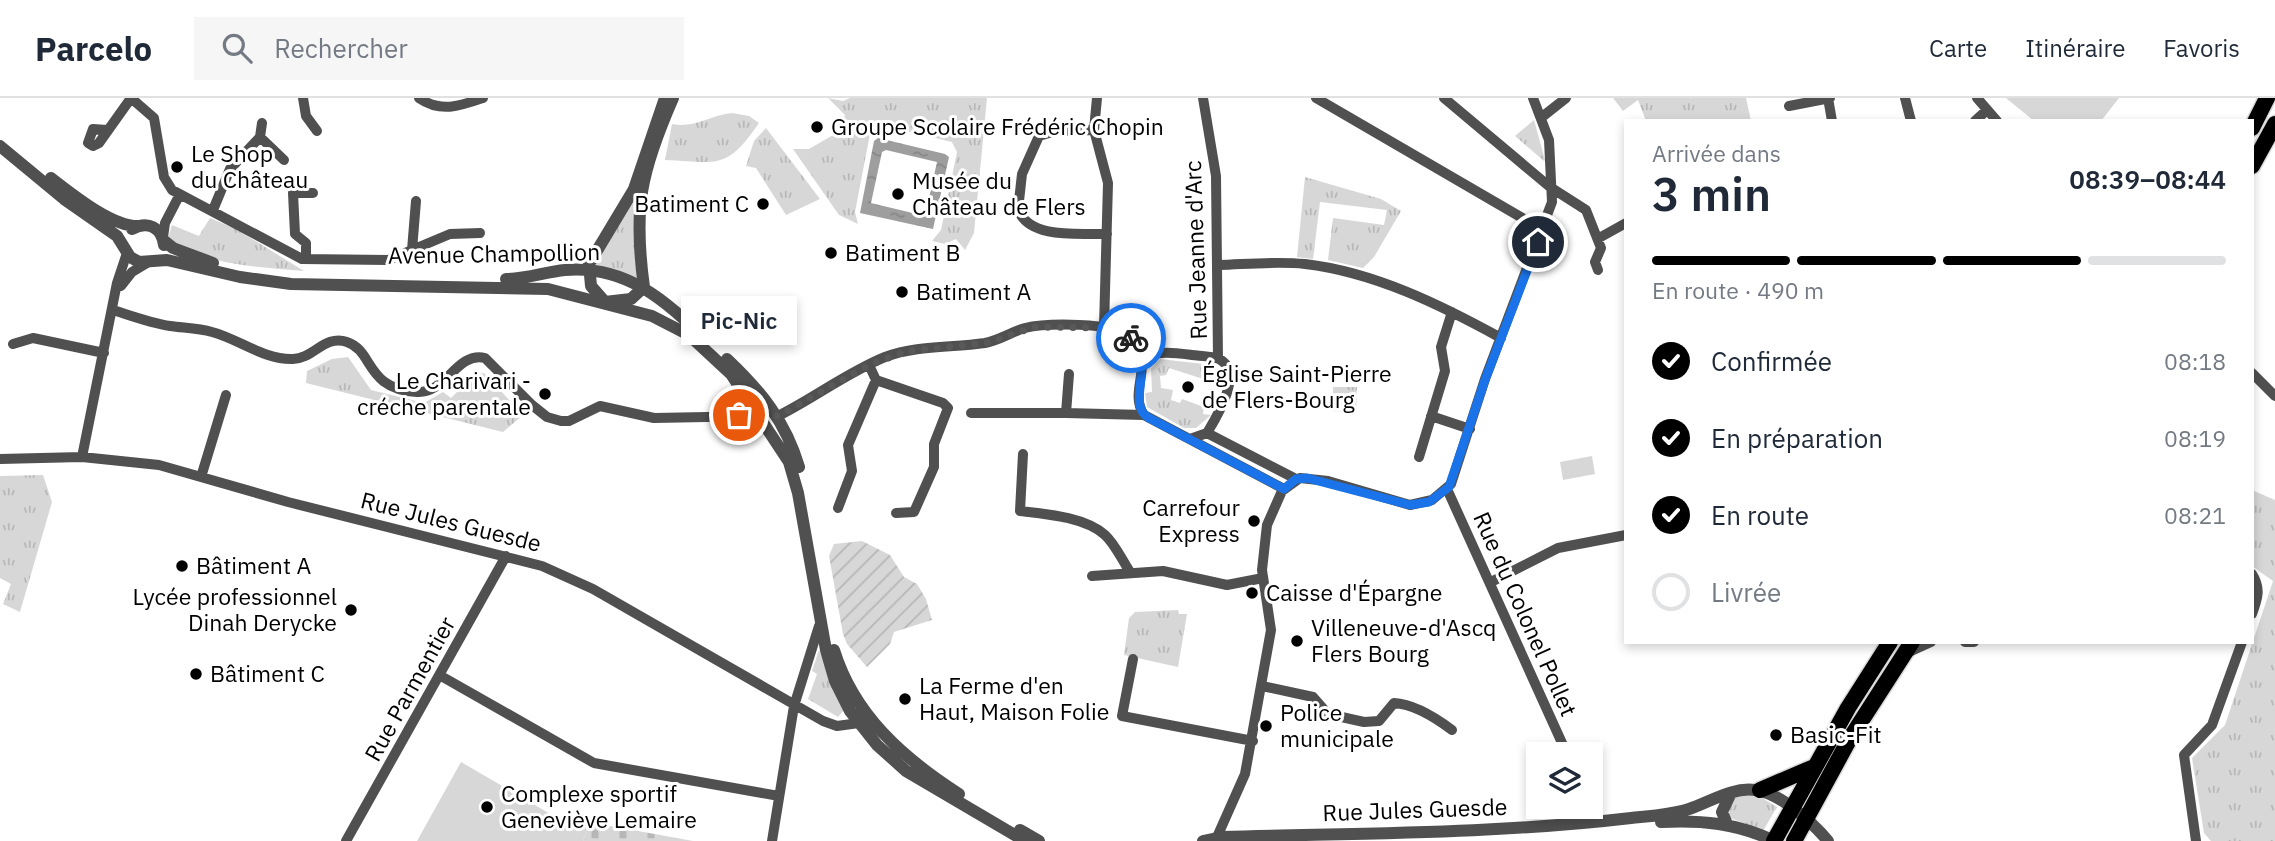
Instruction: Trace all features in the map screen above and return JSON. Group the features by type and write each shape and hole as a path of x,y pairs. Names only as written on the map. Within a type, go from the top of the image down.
{"main road":[{"path":"2254,124 2267,98"},
{"path":"2254,162 2275,124"},
{"path":"1792,841 1797,815 1814,767 1889,644"},
{"path":"1774,841 1797,815 1849,740 1907,649"},
{"path":"1797,815 1870,685 1878,661"},
{"path":"1760,790 1814,767"}],"street":[{"path":"107,130 131,98 147,110 155,122 164,177 179,196 213,210 290,254 306,259 383,261 450,234 480,233"},
{"path":"146,98 147,110"},
{"path":"303,98 306,116 317,131"},
{"path":"419,98 433,106 451,108 483,98"},
{"path":"665,98 634,189 619,218 593,253 588,270 592,286 604,302 631,299 644,287 638,240 639,196 649,159 673,98"},
{"path":"1097,98 1094,130 1107,178 1104,327"},
{"name":"Rue Jeanne d'Arc","path":"1203,98 1216,176 1218,359 1228,373 1228,388 1207,433"},
{"path":"1316,98 1543,230"},
{"path":"1444,98 1553,190 1586,211 1599,238 1601,248 1595,262 1598,270"},
{"path":"1190,439 1207,433 1296,479 1328,481 1410,505 1429,502 1447,489 1454,478 1501,338 1543,230 1553,190 1549,140 1533,98"},
{"path":"1542,117 1566,98"},
{"path":"1789,106 1829,98 1832,119"},
{"path":"1905,98 1910,119"},
{"path":"1978,98 1995,119"},
{"path":"1977,119 1987,110"},
{"path":"213,210 230,169 260,137 262,123"},
{"path":"1094,130 1056,131 1039,136 1022,174 1018,210 1026,220 1049,231 1107,234"},
{"path":"0,136 88,204 124,224 156,229 163,238"},
{"path":"260,137 284,160"},
{"path":"0,146 64,199 117,236 136,261 150,262"},
{"path":"306,259 306,243 295,234 293,192 313,194"},
{"path":"82,457 129,233 157,221 179,196"},
{"path":"114,305 132,272 162,253 165,223 179,196"},
{"path":"412,250 416,201"},
{"path":"1599,238 1624,224"},
{"name":"Avenue Champollion","path":"163,238 173,248 215,264 295,276 512,279 588,270 614,274 644,287 746,376 778,416 789,437 802,477 834,650 863,720"},
{"name":"Avenue Champollion","path":"150,262 167,260 240,277 291,284 531,287 604,302 659,318 689,335 720,362 786,455 794,475 820,618 835,681 863,720"},
{"path":"1219,265 1288,263 1326,268 1421,298 1501,338"},
{"path":"114,305 164,325 212,332 257,351 286,358 303,357 335,340 348,342 358,350 381,381 419,393 443,382 469,359 485,358 544,414 561,421 569,421 600,406 654,418 778,416 869,365 907,351 986,343 1028,327 1104,327 1126,333 1143,356 1139,401 1144,415"},
{"path":"1419,457 1445,371 1441,343 1452,312"},
{"path":"13,344 33,338 104,353"},
{"name":"Rue Jeanne d'Arc","path":"1143,356 1168,353 1218,359"},
{"path":"869,365 876,380 924,395 948,408 934,444 934,467 914,512 896,513"},
{"path":"1066,412 1069,374"},
{"path":"2254,375 2275,396"},
{"path":"838,508 852,471 848,445 876,380"},
{"path":"201,477 226,396"},
{"path":"739,415 747,398"},
{"path":"971,413 1144,415 1284,489"},
{"path":"1431,416 1470,429"},
{"path":"1023,454 1020,511 1043,514 1097,529 1111,541 1130,572"},
{"name":"Rue Jules Guesde","path":"0,459 82,457 143,462 548,568 578,581 794,706 830,724 863,720"},
{"path":"1217,837 1241,788 1253,741 1272,626 1262,556 1267,526 1284,489 1296,479"},
{"name":"Rue du Colonel Pollet","path":"1447,489 1562,742"},
{"path":"1491,582 1558,548 1624,535"},
{"name":"Rue Parmentier","path":"346,841 506,556"},
{"path":"1092,576 1170,572 1227,584 1264,578"},
{"path":"2254,577 2259,596 2254,609"},
{"name":"Avenue Champollion","path":"772,841 794,706 815,647 820,618"},
{"path":"1907,649 1924,644"},
{"path":"2196,841 2184,755 2212,725 2241,644"},
{"path":"1133,659 1122,716 1253,741"},
{"path":"440,676 594,763 779,796"},
{"path":"1262,686 1310,696 1325,713 1364,722 1379,721 1391,705 1401,703 1436,718 1452,730"},
{"path":"863,720 877,746 906,771 1025,841"},
{"path":"863,720 943,784 1039,841"},
{"path":"1760,790 1797,815 1828,841"},
{"name":"Rue Jules Guesde","path":"1203,841 1217,837 1445,832 1629,819 1677,812 1731,792 1760,790"},
{"path":"1727,824 1722,813 1731,792"},
{"name":"Rue Jules Guesde","path":"1629,819 1727,824 1774,841"}],"green space":[{"path":"828,98 843,101 850,98 987,98 974,233 965,250 956,239 945,244 932,241 941,230 957,152 952,142 880,125 870,134 855,212 858,224 839,215 793,149 809,149 840,131 845,115"},
{"path":"1613,98 1746,98 1751,119 1645,119 1638,100 1623,111"},
{"path":"2006,98 2119,98 2103,119 2032,119"},
{"path":"732,113 749,116 759,123 729,156 709,162 665,160 672,124 687,125"},
{"path":"1534,120 1545,160 1544,161 1515,136"},
{"path":"766,128 820,199 786,215 756,168 746,166 754,141"},
{"path":"1305,177 1381,199 1401,211 1374,257 1363,268 1328,260 1333,218 1384,225 1387,210 1320,202 1313,259 1297,257"},
{"path":"638,192 640,280 594,264"},
{"path":"210,218 236,229 304,271 216,260 168,238 172,225 199,236"},
{"path":"348,357 371,390 424,403 443,392 451,398 474,375 484,373 523,415 503,432 306,383 307,371 332,359"},
{"path":"1160,359 1212,365 1225,374 1225,386 1169,368 1166,375 1160,376 1161,388 1173,390 1171,400 1180,403 1182,399 1204,407 1203,414 1211,415 1196,428 1184,428 1147,407 1145,393 1152,392 1151,369"},
{"path":"1333,387 1357,387 1356,412 1333,411"},
{"path":"1592,456 1595,474 1563,480 1560,462"},
{"path":"43,475 52,502 20,612 3,604 11,584 0,578 0,476"},
{"path":"2254,491 2275,500 2275,841 2211,841 2204,833 2192,758 2225,725 2273,581 2254,567"},
{"path":"862,541 890,555 904,577 917,584 926,599 932,620 894,632 890,644 867,667 847,644 843,634 829,556 834,544"},
{"path":"1178,610 1179,614 1187,614 1178,667 1124,655 1129,618 1135,612"},
{"path":"819,650 844,710 838,717 808,699 817,674 812,671"},
{"name":"Complexe sportif Geneviève Lemaire","path":"461,762 552,815 589,822 583,841 417,841"},
{"path":"1757,795 1777,807 1763,831 1728,817 1732,798"},
{"path":"589,822 693,841 583,841"}],"water":[{"path":"878,138 949,157 933,229 860,213 874,141","holes":["886,150 937,162 925,216 871,203 882,152"]}],"way so far":[{"path":"739,415 766,418 778,416 887,357 907,351 986,343 1028,327 1115,328 1131,338"}],"place":[{"name":"Groupe Scolaire Frédéric Chopin","path":"817,127"},
{"name":"Le Shop du Château","path":"177,167"},
{"name":"Musée du Château de Flers","path":"898,194"},
{"name":"Batiment C","path":"763,204"},
{"name":"Batiment B","path":"831,253"},
{"name":"Batiment A","path":"902,292"},
{"name":"Église Saint-Pierre de Flers-Bourg","path":"1188,387"},
{"name":"Le Charivari - créche parentale","path":"545,394"},
{"name":"Pic-Nic","path":"739,415"},
{"name":"Carrefour Express","path":"1254,521"},
{"name":"Bâtiment A","path":"182,566"},
{"name":"Caisse d'Épargne","path":"1252,593"},
{"name":"Lycée professionnel Dinah Derycke","path":"351,610"},
{"name":"Villeneuve-d'Ascq Flers Bourg","path":"1297,641"},
{"name":"Bâtiment C","path":"196,674"},
{"name":"La Ferme d'en Haut, Maison Folie","path":"905,699"},
{"name":"Police municipale","path":"1266,726"},
{"name":"Basic-Fit","path":"1776,735"},
{"name":"Complexe sportif Geneviève Lemaire","path":"487,807"}],"route":[{"path":"1131,338 1143,356 1139,401 1141,411 1149,418 1284,489 1296,479 1307,478 1328,481 1403,504 1425,503 1443,493 1454,478 1485,380 1538,242"}]}
